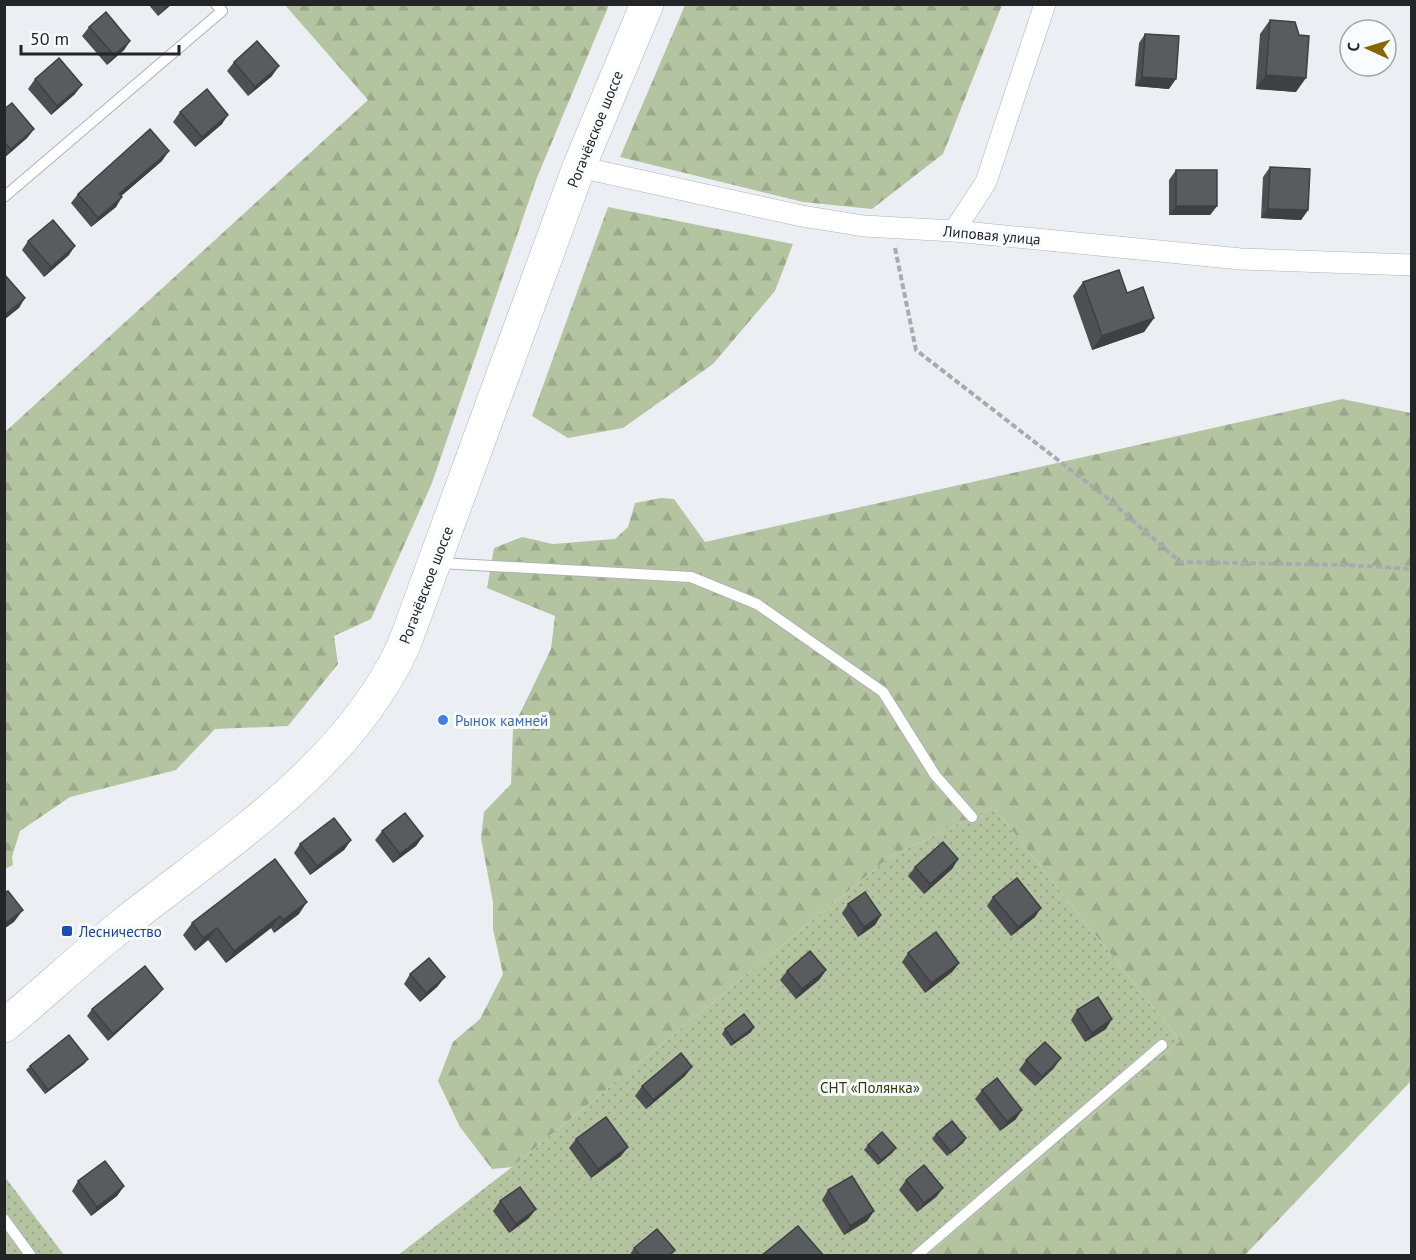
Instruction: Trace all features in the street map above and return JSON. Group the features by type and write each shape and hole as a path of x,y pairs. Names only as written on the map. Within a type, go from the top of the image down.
{"main road":[{"name":"Рогачёвское шоссе","path":"4,1026 124,923 254,823 312,770 375,699 394,665 436,563 579,167 647,4"}],"street":[{"path":"954,231 986,183 1045,4"},
{"name":"Липовая улица","path":"579,167 802,216 891,227 954,231 1241,260 1412,265"}],"lane":[{"path":"4,197 222,11 216,4"},
{"path":"436,563 691,577 757,604 883,692 935,775 972,817"},
{"path":"916,1256 1162,1045"},
{"path":"4,1219 31,1256"}],"path":[{"path":"891,227 916,350 1107,498 1180,562 1348,565 1412,569"}],"green space":[{"path":"685,4 1002,5 943,154 872,209 803,202 620,157"},
{"path":"285,5 609,5 536,180 432,483 371,619 334,636 338,664 288,726 215,729 176,770 70,797 20,831 12,857 13,865 5,869 5,432 368,100"},
{"path":"608,207 793,244 775,291 713,364 623,428 568,438 532,416"},
{"path":"1342,399 1411,413 1411,1081 1245,1255 927,1255 1180,1041 993,807 890,857 512,1167 492,1169 460,1127 438,1081 453,1042 480,1019 503,974 493,929 493,902 481,838 484,812 511,784 513,728 551,649 555,616 487,588 494,548 522,537 553,544 615,539 628,527 635,503 661,498 674,499 705,542"},
{"name":"СНТ «Полянка»","path":"993,807 1180,1041 927,1255 397,1256 512,1167 890,857"},
{"path":"5,1177 64,1255 5,1255"}],"building":[{"path":"106,12 130,41 114,55 89,27"},
{"path":"1270,20 1295,22 1299,35 1309,36 1306,78 1266,75"},
{"path":"1145,34 1179,36 1176,79 1142,77"},
{"path":"257,41 279,66 255,87 234,62"},
{"path":"59,58 82,85 57,106 35,79"},
{"path":"207,89 228,115 202,137 180,112"},
{"path":"12,103 34,129 11,149 4,142 4,109"},
{"path":"150,129 169,151 119,194 122,197 98,218 78,194"},
{"path":"1270,167 1310,169 1308,210 1268,209"},
{"path":"1176,170 1217,170 1217,206 1176,206"},
{"path":"53,220 75,246 51,267 28,241"},
{"path":"1119,270 1127,293 1143,287 1154,318 1102,336 1083,282"},
{"path":"4,274 25,298 4,316"},
{"path":"405,813 423,836 400,854 382,831"},
{"path":"334,818 351,840 317,866 300,844"},
{"path":"943,842 958,859 930,884 915,867"},
{"path":"275,859 307,902 283,920 280,916 234,951 217,928 203,938 192,923"},
{"path":"1017,878 1041,908 1018,927 993,897"},
{"path":"8,891 23,910 4,924 4,893"},
{"path":"865,892 881,915 864,927 848,904"},
{"path":"936,932 959,963 931,983 908,953"},
{"path":"810,951 826,970 802,989 787,971"},
{"path":"429,958 445,977 426,993 410,974"},
{"path":"145,966 163,989 113,1034 92,1009"},
{"path":"1098,997 1112,1019 1092,1033 1077,1010"},
{"path":"744,1014 754,1027 734,1042 725,1029"},
{"path":"69,1035 88,1059 48,1090 30,1066"},
{"path":"1045,1042 1061,1058 1042,1077 1026,1060"},
{"path":"681,1053 692,1067 653,1100 642,1086"},
{"path":"997,1078 1022,1110 1007,1122 982,1090"},
{"path":"606,1117 628,1147 598,1169 576,1139"},
{"path":"952,1121 966,1138 951,1152 936,1134"},
{"path":"882,1132 896,1148 881,1160 868,1145"},
{"path":"105,1161 124,1186 97,1207 78,1181"},
{"path":"924,1165 943,1188 924,1203 906,1180"},
{"path":"852,1176 874,1211 850,1226 828,1190"},
{"path":"520,1187 536,1209 516,1224 500,1201"},
{"path":"798,1226 824,1256 761,1256"},
{"path":"657,1229 675,1250 669,1256 641,1256 634,1248"}],"place":[{"name":"Рынок камней","path":"443,720"},
{"name":"Лесничество","path":"67,931"}]}
